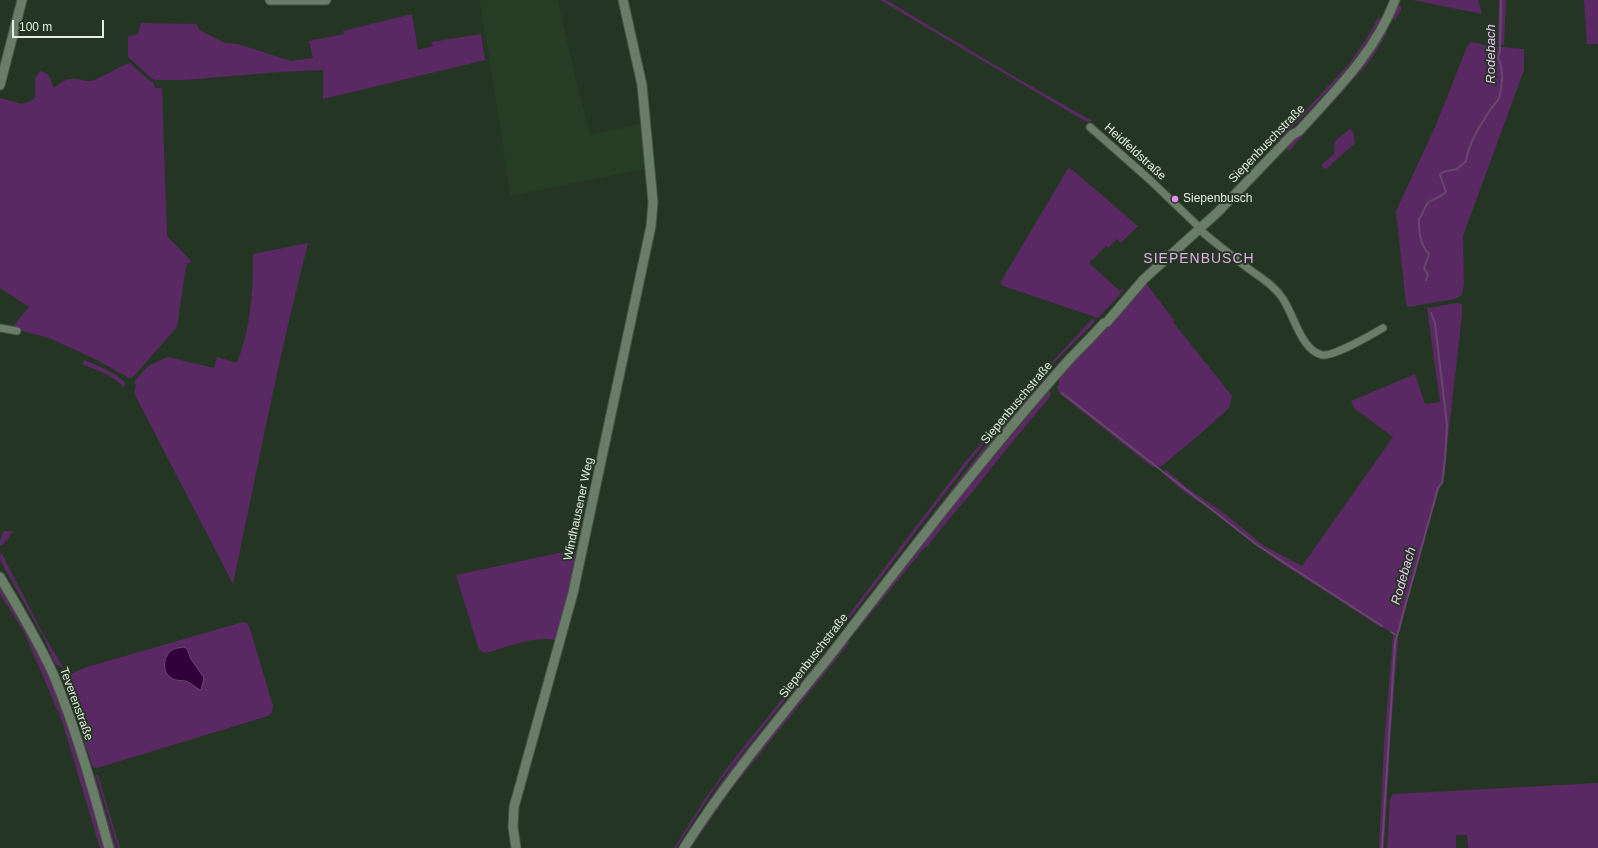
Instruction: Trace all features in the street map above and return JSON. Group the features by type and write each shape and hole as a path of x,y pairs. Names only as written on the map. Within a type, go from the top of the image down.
{"street":[{"path":"0,85 22,0"},
{"path":"270,0 326,0"},
{"name":"Windhausener Weg","path":"516,848 513,827 514,807 568,616 651,226 653,202 651,171 640,73 623,0"},
{"name":"Siepenbuschstraße","path":"684,848 741,767 1016,422 1068,361 1089,341 1104,323 1107,322 1144,278 1200,229 1292,135 1299,131 1361,62 1387,20 1396,0"},
{"name":"Heidfeldstraße","path":"1090,127 1149,179 1200,229 1279,293 1306,344 1322,354 1329,354 1349,346 1384,328"},
{"path":"0,328 17,331"},
{"name":"Teverenstraße","path":"0,576 43,653 54,676 77,740 109,848"}],"shaded area":[{"path":"480,0 558,0 590,135 644,123 648,168 511,196"},
{"path":"880,0 886,0 1092,121 1085,121"},
{"path":"1413,0 1478,0 1482,14"},
{"path":"1499,0 1506,0 1504,45 1498,45"},
{"path":"1584,0 1598,0 1598,44 1587,44"},
{"path":"1398,4 1401,7 1401,10 1395,20 1392,19"},
{"path":"412,14 418,50 433,46 431,42 481,34 485,60 323,99 323,70 185,80 156,80 152,79 128,57 128,37 138,34 141,23 197,24 199,30 225,43 238,44 291,61 313,58 309,41 344,34 343,31"},
{"path":"1379,16 1380,20 1370,37 1347,69 1279,141 1278,140 1349,64 1368,36"},
{"path":"1384,32 1387,33 1372,58 1289,151 1284,146 1299,135"},
{"path":"1471,42 1491,46 1524,49 1524,70 1463,236 1464,284 1462,295 1455,299 1408,307 1406,304 1396,211 1436,125 1466,49"},
{"path":"130,63 154,83 155,88 162,88 167,236 192,262 187,263 186,267 177,327 133,377 129,378 97,360 49,338 12,328 29,307 0,288 0,98 22,104 33,100 35,97 35,78 40,71 48,75 51,79 53,88 69,79 91,81"},
{"path":"1350,129 1353,131 1355,143 1326,169 1322,167 1322,164 1333,155 1336,140"},
{"path":"1069,167 1138,226 1121,243 1117,239 1108,248 1106,246 1089,263 1120,291 1122,289 1124,290 1098,318 1003,286 1000,283"},
{"path":"308,243 278,370 233,584 134,393 136,386 134,382 148,366 168,357 214,368 217,357 237,363 242,350 250,310 253,254"},
{"path":"1145,282 1174,320 1173,322 1232,396 1229,408 1162,466 1155,467 1151,466 1059,393 1057,386 1059,385 1059,378"},
{"path":"1457,303 1462,304 1462,315 1445,463 1442,479 1405,607 1400,632 1394,633 1379,626 1278,561 1214,511 1184,492 1164,474 1165,469 1187,488 1225,514 1264,546 1302,566 1393,437 1355,409 1351,401 1415,374 1425,404 1440,402 1427,308"},
{"path":"1092,319 1095,321 1093,324 1058,359 992,433 841,629 840,627 844,621 965,462 1038,377"},
{"path":"1096,324 1097,326 845,630 843,630 1003,423"},
{"path":"84,360 116,375 125,383 124,388 110,376 82,364"},
{"path":"1049,391 1051,393 1050,397 855,633 856,629 948,511"},
{"path":"4,531 13,531 4,544 0,546 0,540"},
{"path":"573,550 578,552 558,641 550,639 532,640 486,653 481,651 478,647 456,575"},
{"path":"1,552 41,630 64,669 54,662 44,638 0,560"},
{"path":"0,582 50,676 80,763 106,848 100,848 62,721 25,634 0,594"},
{"path":"243,622 247,623 250,629 273,706 272,712 268,716 97,768 93,767 65,686 64,678 87,667"},
{"path":"835,633 835,637 716,786 676,848 674,848 705,799 730,764"},
{"path":"1393,636 1397,637 1398,641 1384,848 1379,848 1384,745"},
{"path":"836,639 837,640 681,848 679,848 713,794 734,765"},
{"path":"845,642 850,642 730,791 691,848 687,848 722,797"},
{"path":"184,647 187,649 191,659 204,678 201,690 187,682 172,678 166,672 165,662 169,652 173,649"},
{"path":"96,775 98,775 120,848 118,848"},
{"path":"95,776 116,848 114,848 93,777"},
{"path":"1598,783 1598,848 1468,848 1467,835 1456,835 1456,848 1387,848 1390,799 1393,794"}],"waterway":[{"name":"Rodebach","path":"1426,280 1428,275 1424,268 1429,254 1421,242 1419,219 1429,202 1446,192 1440,175 1443,172 1457,169 1466,161 1467,154 1475,134 1499,98 1502,78 1498,58 1500,50 1501,0"},
{"name":"Rodebach","path":"1382,848 1395,643 1438,488 1442,483 1445,461 1447,425 1435,323 1431,313"},
{"path":"1062,393 1257,545 1382,626"},
{"name":"Rodebach","path":"1391,632 1396,635"}],"place":[{"name":"Siepenbusch","path":"1175,199"}],"district":[{"name":"SIEPENBUSCH","path":"1199,259"}]}
